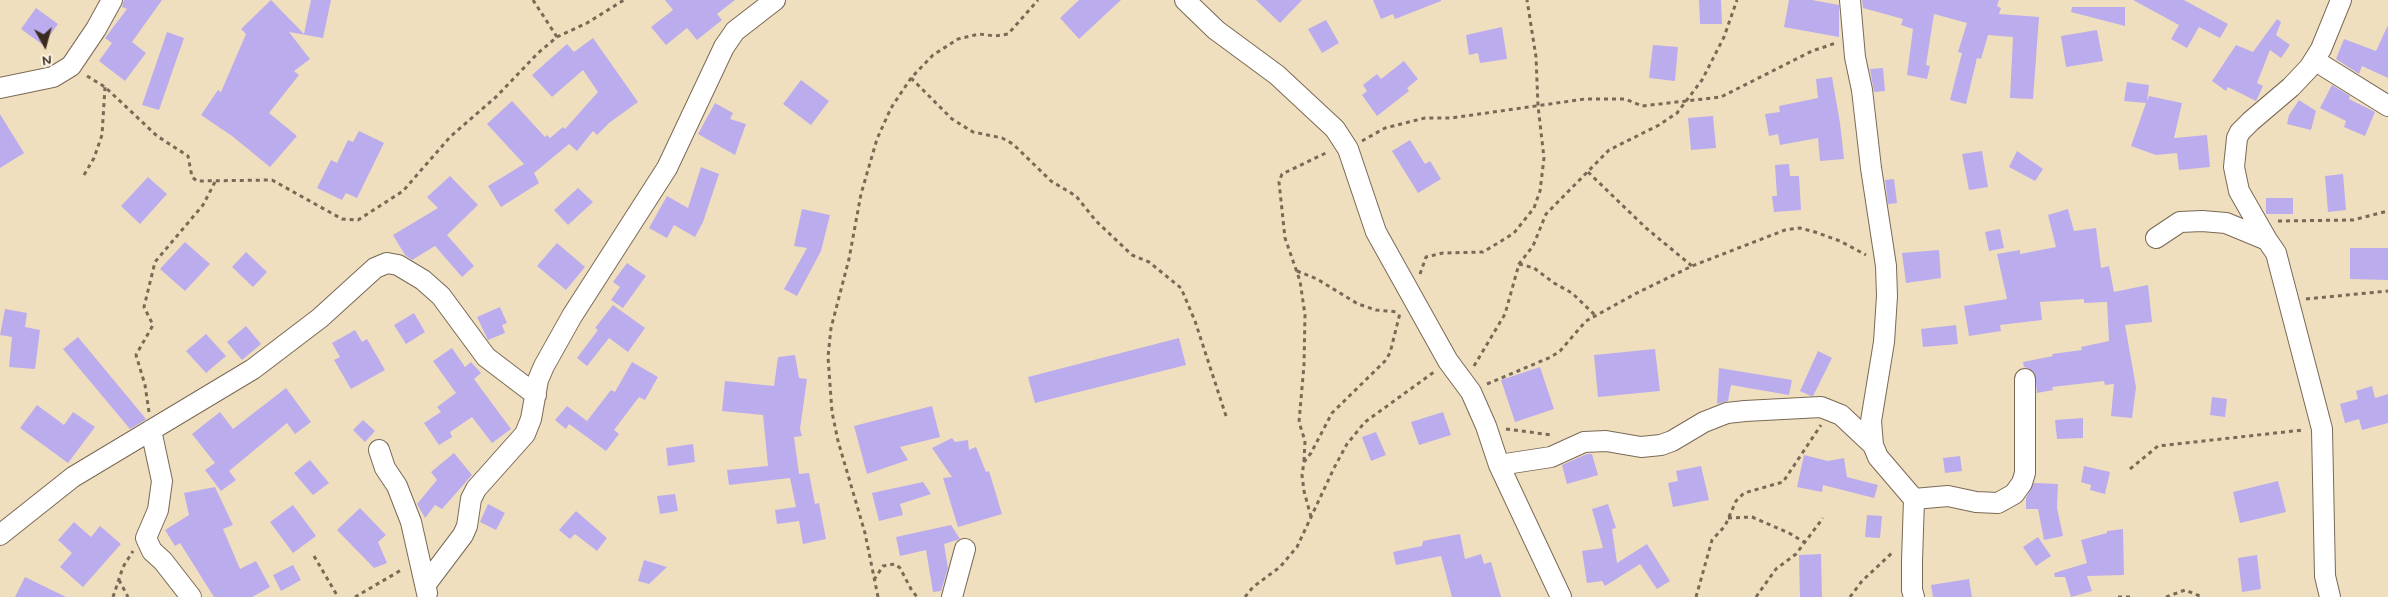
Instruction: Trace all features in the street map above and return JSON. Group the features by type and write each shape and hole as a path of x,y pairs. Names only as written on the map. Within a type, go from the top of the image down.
{"street":[{"path":"0,88 53,77 71,66 96,29 112,0"},
{"path":"427,590 463,535 467,526 471,499 476,489 525,434 536,395 538,380 556,345 666,168 724,47 735,31 775,0"},
{"path":"1186,0 1216,30 1277,75 1335,129 1348,149 1376,232 1448,361 1468,387 1486,426 1499,465 1561,597"},
{"path":"1850,0 1853,36 1886,266 1884,342 1870,421 1873,445 1878,456 1914,499 1912,590 1914,597"},
{"path":"2330,597 2325,576 2322,429 2280,264 2239,191 2234,167 2238,138 2246,126 2291,87 2314,60 2321,49 2341,0"},
{"path":"2314,60 2388,106"},
{"path":"2156,238 2180,222 2202,221 2226,224 2268,240"},
{"path":"0,536 73,477 253,368 320,318 375,268 387,264 398,265 423,280 435,291 486,357 536,395"},
{"path":"1914,499 1948,496 1992,504 2003,502 2017,491 2025,473 2025,379"},
{"path":"1499,465 1551,457 1584,442 1606,441 1641,447 1653,446 1672,441 1704,422 1727,413 1821,407 1841,415 1873,445"},
{"path":"151,430 162,481 158,510 146,538 152,551 163,561 191,597"},
{"path":"379,450 385,468 401,496 421,560 427,590"},
{"path":"952,597 965,549"}],"path":[{"path":"533,0 557,37"},
{"path":"71,66 105,87 157,136 188,156 191,172 197,181 272,180 342,219 358,220 403,191 450,137 497,96 557,37 587,23 624,0"},
{"path":"878,597 864,533 838,441 832,412 828,357 830,328 849,259 869,166 891,108 911,78 933,55 958,39 979,34 995,36 1008,34 1038,0"},
{"path":"1304,462 1311,454 1332,413 1390,353 1401,312 1412,295 1426,257 1443,253 1483,252 1514,233 1534,208 1540,191 1544,158 1538,106 1536,57 1527,0"},
{"path":"1468,387 1505,314 1519,264 1532,246 1546,214 1608,150 1668,120 1677,113 1702,80 1724,37 1737,0"},
{"path":"1348,149 1385,128 1425,118 1451,118 1585,99 1625,99 1642,106 1721,97 1812,51 1853,36"},
{"path":"911,78 952,118 973,132 1002,138 1013,144 1051,181 1076,196 1096,221 1132,255 1149,262 1181,288 1196,321 1227,419"},
{"path":"84,175 94,158 102,135 105,87"},
{"path":"1311,517 1304,491 1302,475 1305,441 1299,422 1304,375 1305,315 1297,271 1285,238 1279,182 1282,174 1330,151 1335,129"},
{"path":"1588,172 1646,228 1692,266"},
{"path":"151,430 145,385 136,355 153,325 146,313 147,293 153,277 155,262 203,206 215,182"},
{"path":"2257,222 2353,220 2388,210"},
{"path":"1468,387 1556,354 1586,321 1692,266 1789,228 1800,228 1840,241 1886,266"},
{"path":"1519,264 1534,268 1554,283 1572,292 1596,316"},
{"path":"1297,271 1317,279 1358,304 1376,310 1401,312"},
{"path":"2288,301 2388,291"},
{"path":"1245,597 1253,587 1280,567 1297,547 1347,444 1365,422 1448,361"},
{"path":"1696,597 1712,540 1725,526 1731,508 1742,494 1783,482 1830,410"},
{"path":"1486,426 1584,442"},
{"path":"2130,468 2158,446 2291,430 2322,429"},
{"path":"1728,518 1752,517 1804,542"},
{"path":"1756,597 1776,569 1796,554 1824,518"},
{"path":"1850,597 1862,581 1914,532"},
{"path":"113,597 127,560 146,538"},
{"path":"314,556 338,597"},
{"path":"355,597 421,560"},
{"path":"874,581 883,566 895,564 900,568 911,590 917,597"},
{"path":"119,580 128,597"},
{"path":"2166,597 2185,590 2202,597"},
{"path":"2118,597 2131,597"}],"building":[{"path":"124,0 162,0 132,42 146,53 125,81 99,61 112,43 105,38 127,9 122,7"},
{"path":"271,0 304,34 311,0 331,0 323,38 289,32 310,59 294,71 299,75 269,113 297,136 270,167 232,136 201,115 218,90 221,92 246,34 241,29"},
{"path":"665,0 735,0 717,14 722,20 697,40 687,28 666,45 651,27 673,10"},
{"path":"1079,0 1121,0 1079,39 1060,18"},
{"path":"1256,0 1302,0 1280,23"},
{"path":"1373,0 1441,1 1395,19 1393,14 1381,19"},
{"path":"1699,0 1721,0 1722,24 1700,24"},
{"path":"1789,0 1812,0 1839,5 1839,37 1784,27"},
{"path":"1862,0 1999,0 1997,6 2001,8 1999,14 2039,17 2033,99 2010,98 2013,37 1988,35 1981,59 1977,58 1966,104 1950,100 1962,53 1958,52 1967,23 1934,14 1926,65 1930,66 1927,79 1907,75 1913,29 1901,25 1903,19 1863,8"},
{"path":"2133,0 2184,0 2228,24 2220,38 2199,27 2187,48 2171,39 2179,25"},
{"path":"2072,7 2125,7 2125,26 2071,12"},
{"path":"36,8 58,24 43,45 21,29"},
{"path":"2277,19 2281,22 2276,35 2290,45 2281,58 2270,50 2257,83 2263,86 2256,101 2228,87 2226,91 2212,81 2236,45 2253,52"},
{"path":"1326,20 1339,43 1322,53 1308,29"},
{"path":"2388,25 2388,78 2362,66 2359,74 2336,59 2344,39 2376,51"},
{"path":"1502,27 1507,59 1480,63 1478,53 1469,55 1466,35"},
{"path":"2097,30 2103,61 2066,67 2061,36"},
{"path":"167,32 184,38 159,110 142,105"},
{"path":"593,38 638,102 609,123 597,135 593,131 577,151 569,144 534,173 539,183 501,207 488,186 524,164 487,124 512,101 545,137 547,135 550,138 563,127 565,129 598,92 583,70 552,97 532,75 567,44 574,52"},
{"path":"1653,45 1678,47 1675,81 1649,78"},
{"path":"1404,61 1418,79 1407,88 1409,91 1377,116 1362,95 1367,91 1363,85 1377,74 1381,79"},
{"path":"1883,68 1885,91 1874,92 1870,69"},
{"path":"1832,77 1844,159 1820,161 1818,138 1780,145 1778,134 1769,136 1765,114 1780,112 1779,106 1818,98 1816,79"},
{"path":"801,80 829,101 811,125 783,104"},
{"path":"2127,82 2149,85 2147,102 2149,96 2182,103 2174,138 2207,135 2210,167 2179,170 2177,153 2156,155 2131,146 2146,103 2124,101"},
{"path":"2332,85 2350,96 2349,99 2375,112 2365,136 2344,127 2346,121 2320,108"},
{"path":"2299,100 2316,111 2311,130 2287,124 2289,115"},
{"path":"715,103 733,113 730,119 746,124 735,155 698,134"},
{"path":"0,114 24,153 0,168"},
{"path":"1713,116 1716,148 1691,150 1688,118"},
{"path":"359,131 384,143 357,198 346,193 342,200 317,188 331,160 337,163 348,140 353,142"},
{"path":"1410,140 1425,164 1430,161 1441,179 1418,193 1392,151"},
{"path":"1982,151 1988,187 1969,190 1962,154"},
{"path":"2017,151 2043,169 2035,181 2009,167"},
{"path":"1789,164 1790,176 1799,176 1801,210 1774,212 1772,196 1777,196 1775,165"},
{"path":"701,167 719,174 703,222 695,237 674,225 667,238 649,228 667,196 688,208"},
{"path":"2343,174 2346,210 2328,212 2325,176"},
{"path":"450,176 478,205 447,235 474,266 462,277 435,246 412,260 405,255 393,235 438,208 427,197"},
{"path":"148,177 167,194 140,224 121,206"},
{"path":"1894,179 1897,203 1888,204 1885,180"},
{"path":"578,188 593,202 568,225 554,210"},
{"path":"2266,198 2293,198 2293,214 2266,214"},
{"path":"802,209 830,215 821,251 797,296 784,289 807,248 794,246"},
{"path":"2068,209 2074,231 2096,228 2101,268 2109,266 2114,292 2148,285 2152,322 2125,325 2136,387 2132,418 2111,416 2114,384 2105,385 2104,381 2052,387 2053,390 2037,393 2035,374 2030,369 2024,367 2023,362 2053,356 2052,354 2082,350 2081,347 2109,341 2107,302 2084,303 2084,299 2040,302 2042,320 2000,325 2001,331 1969,336 1964,306 2007,299 1997,254 2020,250 2020,254 2056,247 2048,215"},
{"path":"2000,229 2004,248 1989,251 1985,232"},
{"path":"185,242 210,264 185,291 160,269"},
{"path":"557,243 585,267 566,290 537,266"},
{"path":"2350,248 2388,248 2388,280 2350,279"},
{"path":"1939,250 1941,278 1906,283 1902,253"},
{"path":"246,252 267,272 253,287 232,267"},
{"path":"627,263 646,276 623,308 611,300 620,287 613,282"},
{"path":"613,305 645,328 628,352 609,338 587,366 577,358 598,330 595,328"},
{"path":"500,307 507,323 502,325 505,333 488,340 477,317"},
{"path":"5,309 27,313 25,327 40,330 35,369 9,367 12,337 0,335"},
{"path":"414,313 425,332 406,344 394,325"},
{"path":"1956,325 1958,344 1923,347 1921,329"},
{"path":"246,326 261,344 242,360 227,342"},
{"path":"355,330 362,342 367,339 385,370 351,389 334,360 340,357 332,343"},
{"path":"206,334 226,356 206,373 186,351"},
{"path":"78,337 145,420 130,429 63,349"},
{"path":"1179,338 1186,365 1035,403 1028,377"},
{"path":"452,348 465,367 471,362 481,373 474,379 511,429 492,443 472,417 450,432 452,437 439,445 424,423 441,412 437,407 456,393 433,361"},
{"path":"1655,349 1660,391 1598,397 1594,355"},
{"path":"1818,351 1832,358 1813,396 1811,396 1800,391"},
{"path":"795,355 799,378 807,379 800,429 802,436 794,437 799,474 809,473 815,504 819,503 826,539 803,544 799,521 777,524 775,510 796,507 790,478 729,485 727,470 768,466 763,415 722,411 725,381 774,386 778,357"},
{"path":"632,362 658,377 645,400 639,397 614,430 619,434 606,451 569,424 566,429 555,420 567,406 587,421 611,390 615,392"},
{"path":"1540,367 1554,409 1515,422 1501,380"},
{"path":"1719,368 1792,380 1789,395 1731,385 1728,401 1717,404"},
{"path":"2372,386 2375,398 2388,394 2388,423 2362,430 2359,419 2345,423 2340,404 2358,399 2356,391"},
{"path":"286,388 311,422 295,434 287,423 229,471 236,480 221,491 205,470 215,463 192,434 220,412 233,429"},
{"path":"2212,397 2227,399 2225,417 2210,415"},
{"path":"37,405 64,425 73,412 95,427 68,463 20,428"},
{"path":"932,406 940,437 900,447 908,460 867,474 854,426"},
{"path":"1443,412 1451,435 1419,445 1411,422"},
{"path":"2083,418 2083,438 2057,439 2055,420"},
{"path":"363,420 375,431 365,442 353,430"},
{"path":"1376,432 1386,455 1371,461 1362,437"},
{"path":"952,438 955,442 968,440 969,450 976,447 986,472 989,471 1002,514 958,527 943,478 952,477 932,448"},
{"path":"693,444 695,462 668,466 666,448"},
{"path":"454,453 472,475 442,509 435,505 425,518 417,504 437,480 431,472"},
{"path":"1587,454 1592,454 1598,475 1567,484 1562,465"},
{"path":"1804,455 1828,461 1844,458 1847,477 1878,485 1874,498 1823,485 1822,492 1797,487"},
{"path":"1960,456 1962,471 1945,473 1943,458"},
{"path":"310,460 329,483 313,495 294,473"},
{"path":"1701,466 1709,500 1673,507 1668,483 1678,481 1676,471"},
{"path":"2084,466 2110,472 2105,494 2090,490 2091,485 2081,482"},
{"path":"2278,481 2286,512 2240,523 2233,492"},
{"path":"923,482 931,494 900,504 903,515 879,521 872,493"},
{"path":"2034,483 2058,484 2057,508 2063,536 2044,540 2038,509 2026,509 2026,498"},
{"path":"215,487 233,525 223,529 240,569 256,561 270,587 252,597 214,597 180,543 175,546 165,530 189,515 184,493"},
{"path":"675,494 678,511 660,514 657,496"},
{"path":"488,504 505,513 496,530 480,522"},
{"path":"1608,504 1616,528 1612,529 1617,563 1647,544 1670,581 1657,589 1640,564 1605,586 1602,581 1587,583 1582,551 1603,548 1592,509"},
{"path":"293,505 316,536 293,553 270,522"},
{"path":"360,508 386,535 378,542 387,563 374,568 337,530"},
{"path":"576,511 607,538 597,551 575,534 570,539 559,530"},
{"path":"1867,515 1882,516 1880,538 1865,537"},
{"path":"74,522 91,537 100,526 121,544 83,587 60,567 72,553 58,540"},
{"path":"951,525 960,539 944,544 948,568 941,591 933,592 926,550 900,556 896,537"},
{"path":"2123,529 2124,575 2087,576 2092,591 2071,597 2065,577 2055,577 2054,573 2087,563 2081,540 2107,533 2107,531"},
{"path":"1460,534 1465,559 1481,554 1484,564 1491,562 1501,597 1452,597 1441,556 1396,565 1393,552 1422,546 1423,541"},
{"path":"2038,537 2051,556 2036,566 2023,547"},
{"path":"1821,554 1822,597 1800,597 1799,555"},
{"path":"2257,555 2261,589 2242,592 2238,558"},
{"path":"644,560 667,567 649,584 638,581"},
{"path":"293,565 301,580 281,591 273,575"},
{"path":"25,577 66,597 15,597"},
{"path":"1969,579 1972,597 1933,597 1931,585"}]}
